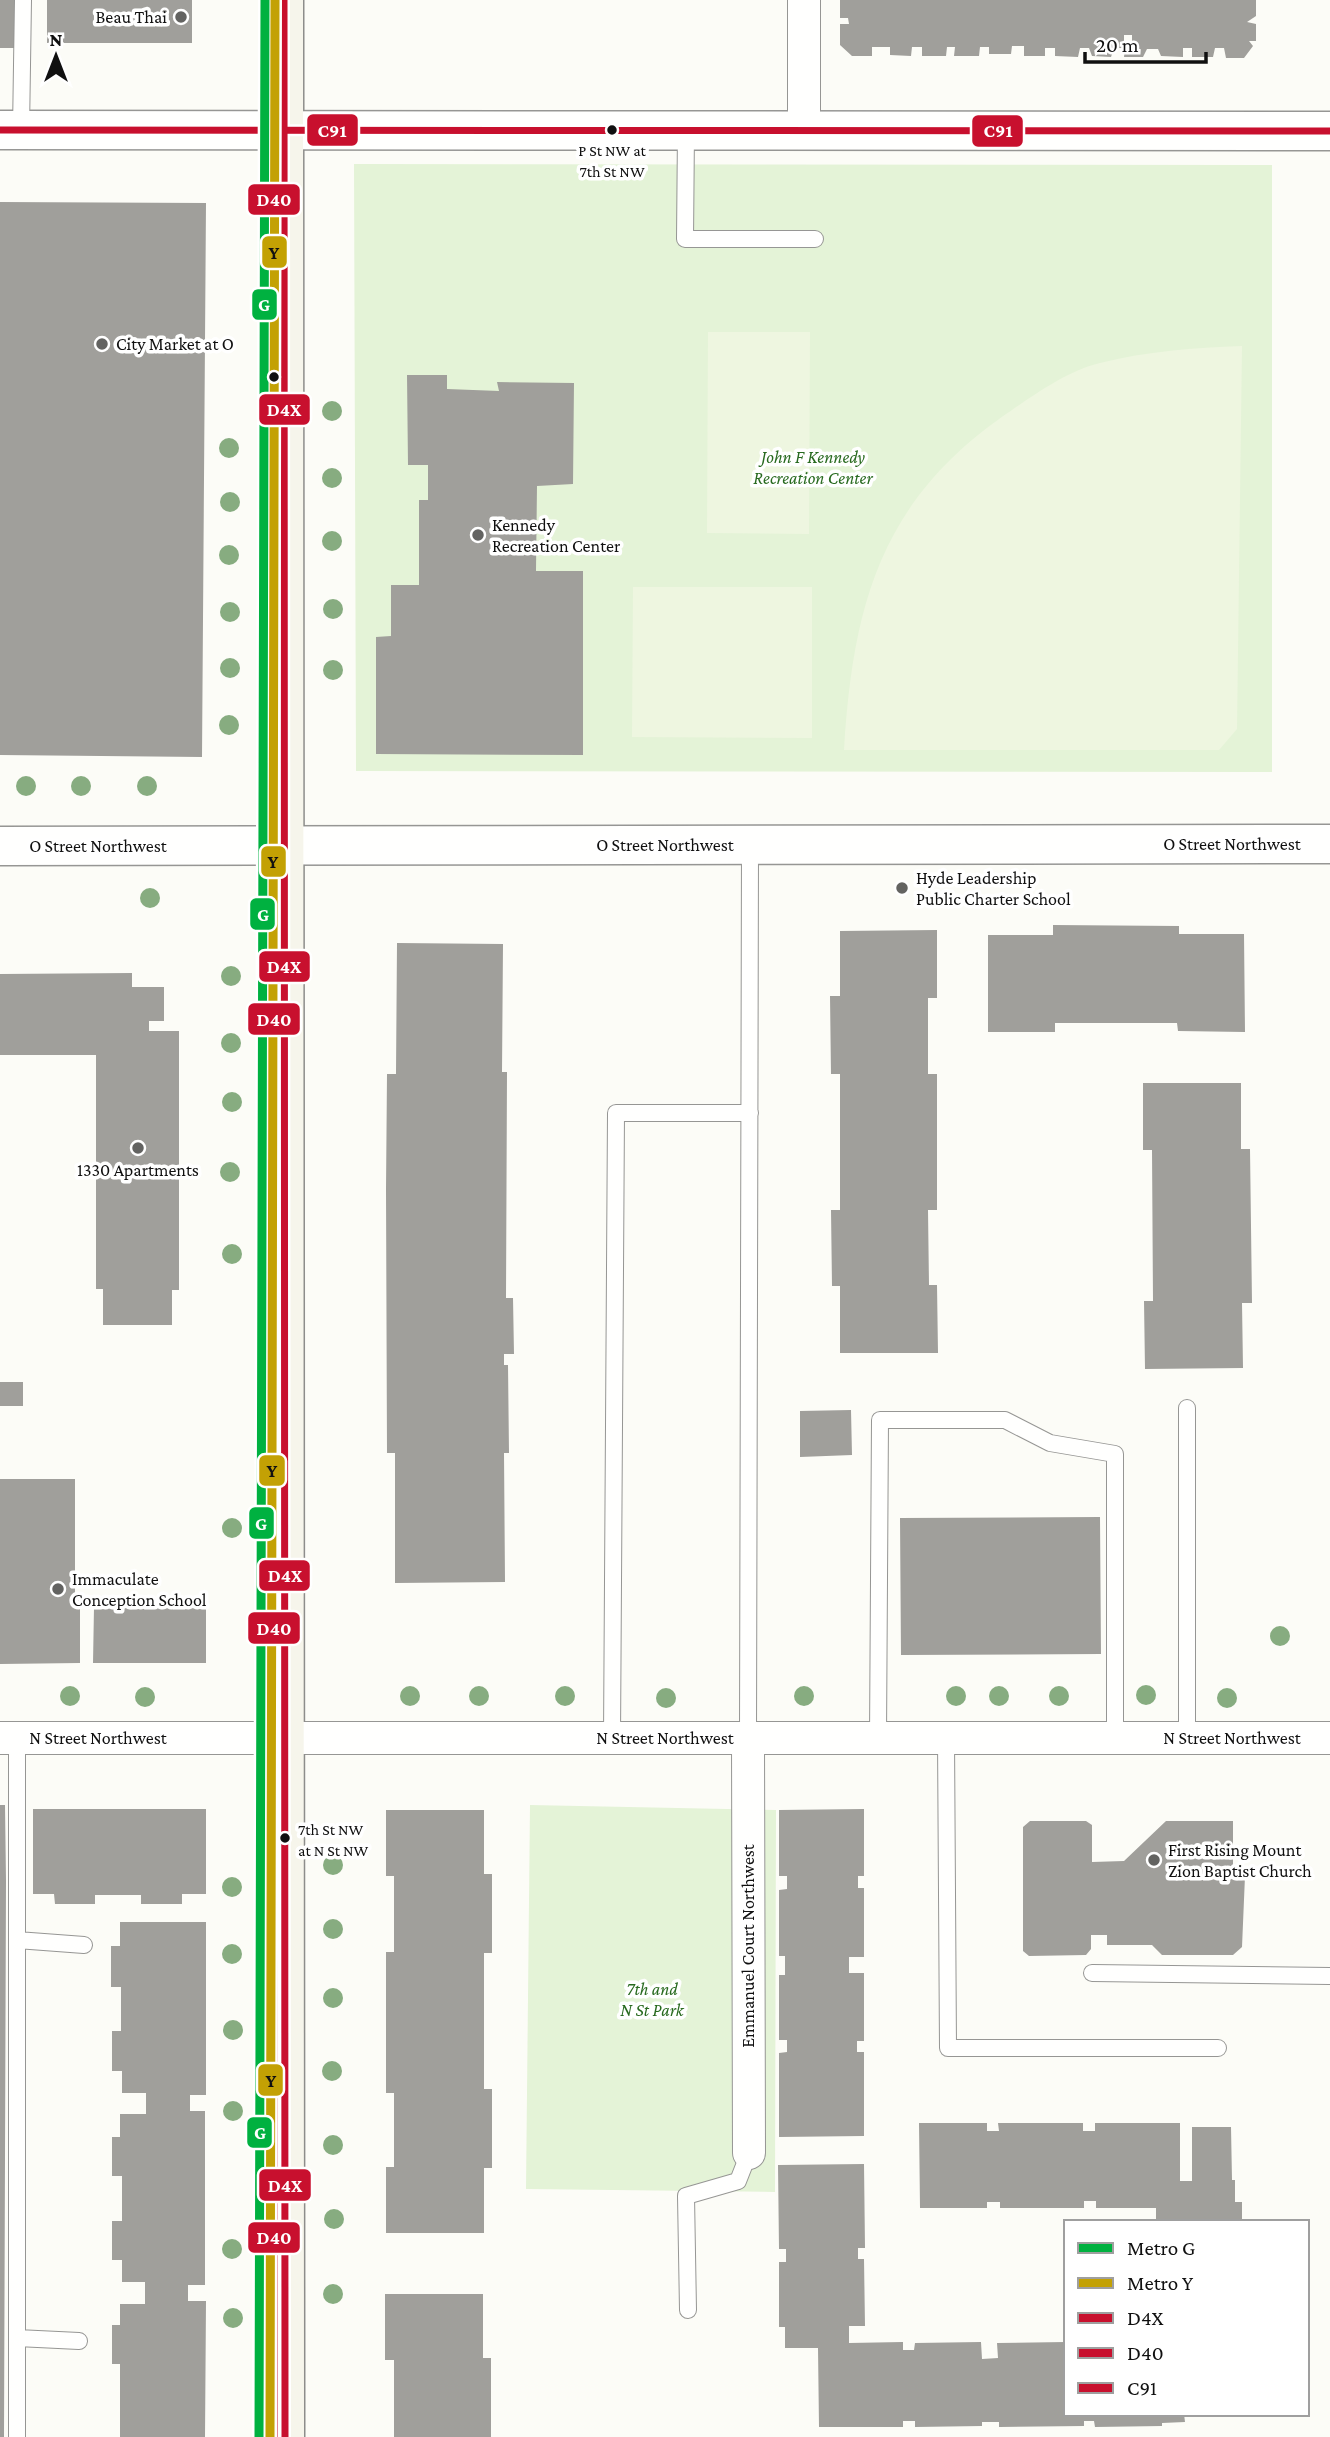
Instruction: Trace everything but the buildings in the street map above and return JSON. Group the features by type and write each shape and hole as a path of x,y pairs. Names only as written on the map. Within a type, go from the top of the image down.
{"main road":[{"path":"284,0 285,2437"}],"street":[{"path":"804,0 804,130"},
{"path":"10,130 1330,131"},
{"name":"O Street Northwest","path":"0,846 1330,844"},
{"name":"N Street Northwest","path":"9,1738 1330,1738"},
{"name":"Emmanuel Court Northwest","path":"748,1738 749,2153"}],"lane":[{"path":"10,130 23,0"},
{"path":"686,130 685,239 815,239"},
{"path":"748,1738 750,845"},
{"path":"612,1738 616,1113 750,1113"},
{"path":"1187,1408 1187,1738"},
{"path":"878,1738 880,1420 1005,1420 1050,1443 1115,1454 1115,1738"},
{"path":"9,1738 17,1940 17,2437"},
{"path":"946,1738 948,2048 1218,2048"},
{"path":"17,1940 84,1945"},
{"path":"1092,1973 1330,1976"},
{"path":"688,2310 686,2196 738,2181 749,2153"},
{"path":"17,2338 79,2341"}],"green space":[{"name":"John F Kennedy Recreation Center","path":"354,164 1272,165 1272,772 356,771"},
{"path":"708,332 810,332 809,534 707,533"},
{"path":"1242,346 1237,729 1219,750 844,750 848,696 867,600 883,557 904,517 932,479 968,444 1012,410 1077,371 1100,363 1153,353"},
{"path":"633,587 812,587 812,738 632,737"},
{"name":"7th and N St Park","path":"530,1805 776,1810 775,2192 526,2189"}],"metro line":[{"name":"G","path":"259,2437 265,0"},
{"name":"Y","path":"270,2437 275,0"}],"transit line":[{"name":"D40","path":"274,0 274,2437"},
{"name":"D4X","path":"284,0 285,2437"},
{"name":"C91","path":"0,130 1330,131"}],"place":[{"name":"Beau Thai","path":"181,17"},
{"name":"P St NW at 7th St NW","path":"612,130"},
{"name":"City Market at O","path":"102,344"},
{"name":"Kennedy Recreation Center","path":"478,535"},
{"name":"Hyde Leadership Public Charter School","path":"902,888"},
{"name":"1330 Apartments","path":"138,1148"},
{"name":"Immaculate Conception School","path":"58,1589"},
{"name":"7th St NW at N St NW","path":"285,1838"},
{"name":"First Rising Mount Zion Baptist Church","path":"1154,1860"}]}
